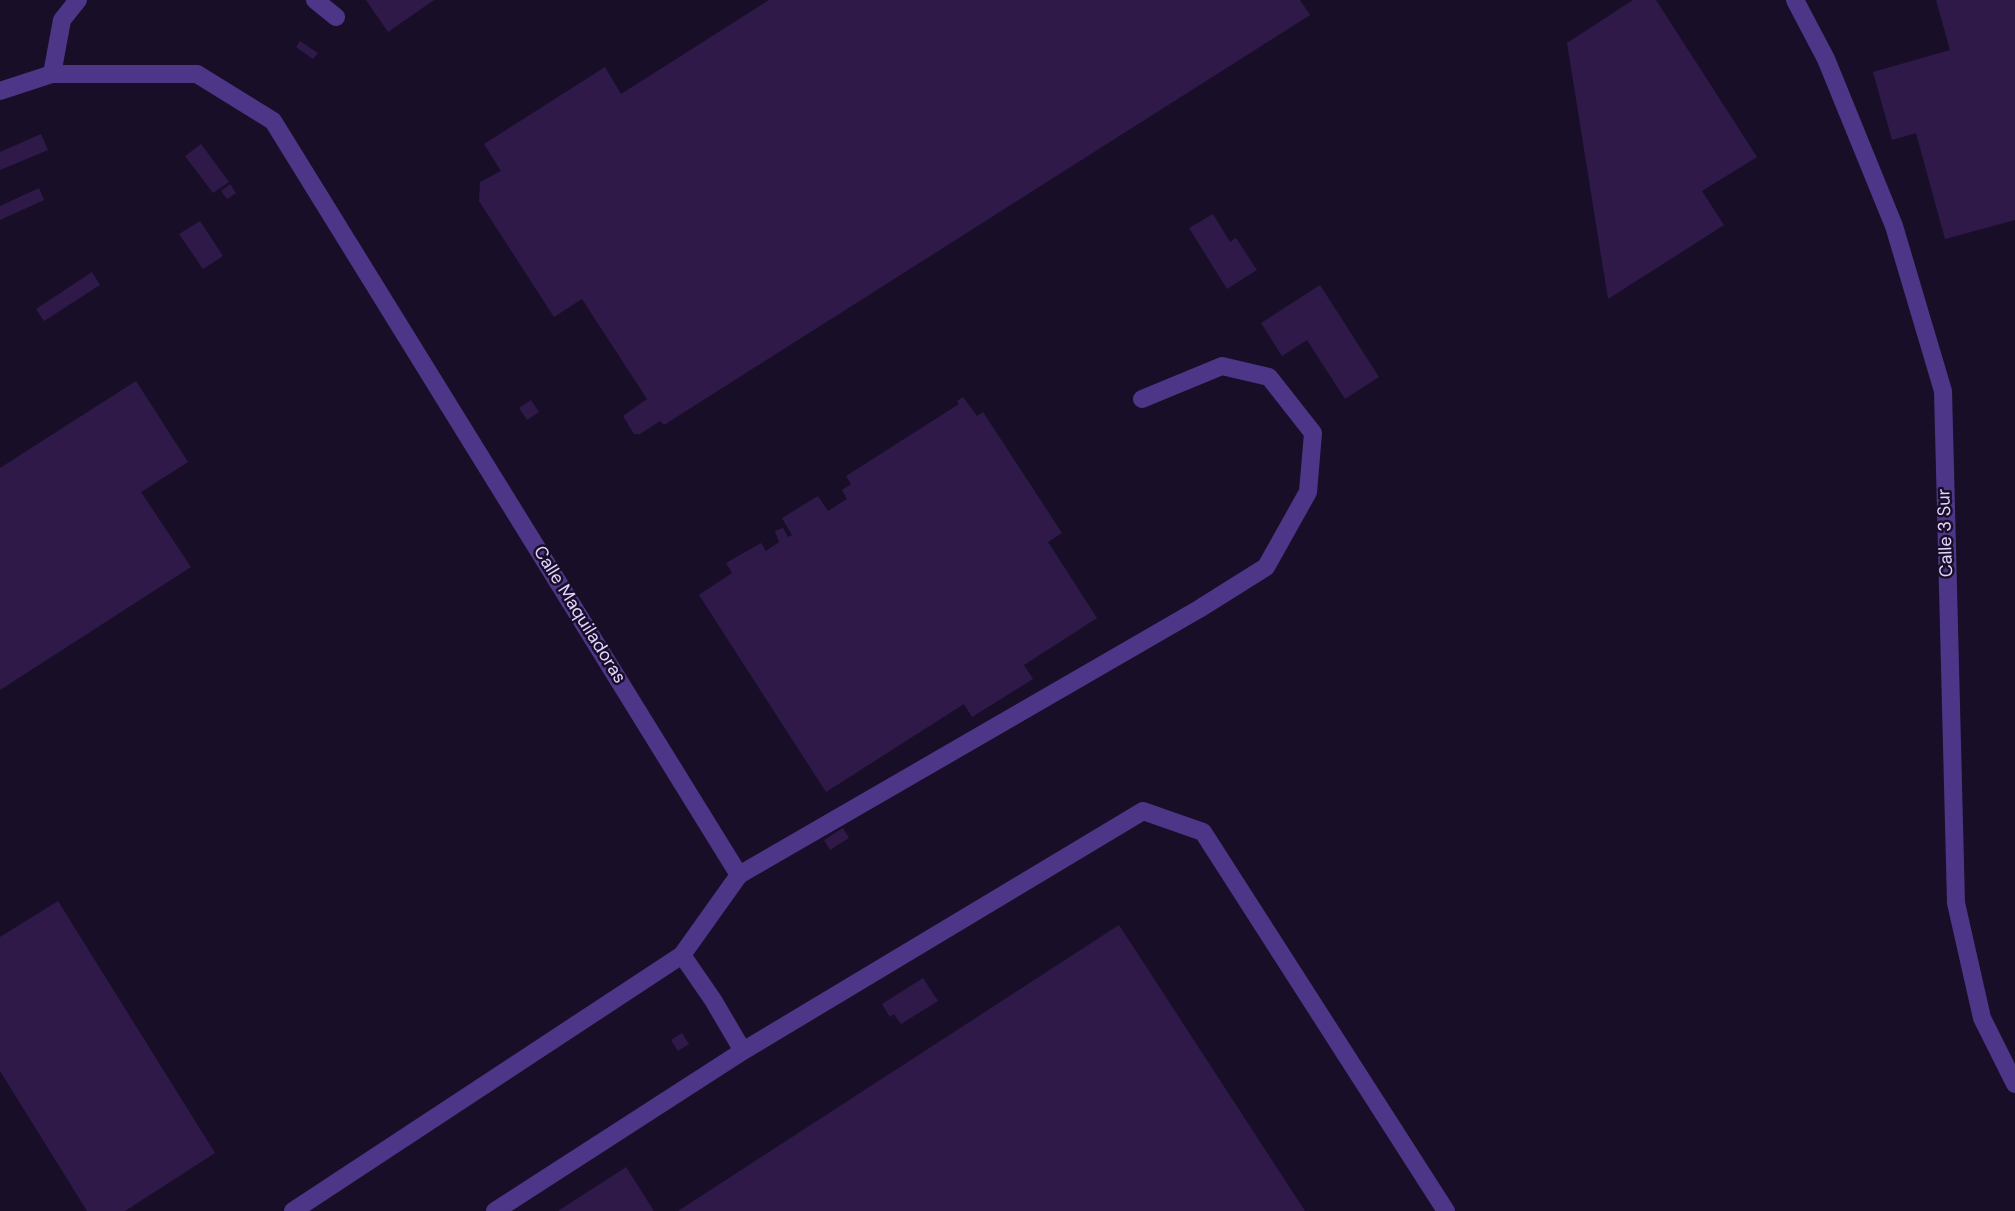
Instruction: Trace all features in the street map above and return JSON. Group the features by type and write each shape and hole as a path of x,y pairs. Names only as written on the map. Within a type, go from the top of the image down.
{"street":[{"path":"52,74 62,20 78,0"},
{"path":"315,0 336,17"},
{"name":"Calle 3 Sur","path":"1795,0 1826,59 1894,226 1943,391 1956,903 1982,1018 2015,1084"},
{"name":"Calle Maquiladoras","path":"0,91 52,74 197,74 273,121 739,875"},
{"path":"293,1211 682,956 739,875 1199,609 1266,567 1308,492 1314,433 1269,377 1222,366 1142,399"},
{"path":"495,1211 743,1051 1143,811 1203,832 1446,1211"},
{"path":"682,956 713,1000 743,1051"}],"building":[{"path":"366,0 434,0 388,32"},
{"path":"769,0 1300,0 1310,15 664,425 660,421 640,434 634,434 623,416 647,399 582,299 554,317 479,201 480,182 501,171 484,144 605,67 621,94"},
{"path":"1633,0 1656,0 1757,157 1702,191 1724,225 1608,299 1567,43"},
{"path":"1936,0 2015,0 2015,220 1945,239 1916,133 1892,140 1873,72 1950,50"},
{"path":"300,41 318,53 313,59 296,47"},
{"path":"41,134 48,150 0,170 0,152"},
{"path":"201,144 229,182 213,193 185,156"},
{"path":"230,184 236,193 227,199 221,191"},
{"path":"39,188 44,200 0,220 0,206"},
{"path":"1213,214 1230,242 1236,238 1257,270 1227,289 1189,228"},
{"path":"200,221 223,256 203,269 179,234"},
{"path":"92,272 100,285 44,321 36,309"},
{"path":"1320,285 1379,377 1345,399 1307,340 1282,356 1261,323"},
{"path":"136,381 188,462 141,492 191,567 0,690 0,468"},
{"path":"963,397 977,416 983,412 1062,533 1048,542 1097,618 1024,665 1033,679 972,717 964,704 826,792 699,595 732,573 726,563 761,543 766,551 779,542 775,531 783,528 788,537 792,535 782,518 818,496 828,511 847,499 842,490 851,484 846,476 959,404 957,401"},
{"path":"531,400 539,412 527,420 519,408"},
{"path":"843,828 849,838 830,850 824,840"},
{"path":"58,901 215,1153 125,1211 87,1211 0,1071 0,937"},
{"path":"1119,925 1305,1211 678,1211"},
{"path":"923,978 938,1001 901,1024 894,1014 890,1017 882,1004"},
{"path":"682,1033 689,1044 678,1051 671,1040"},
{"path":"626,1167 654,1211 558,1211 620,1171"}]}
